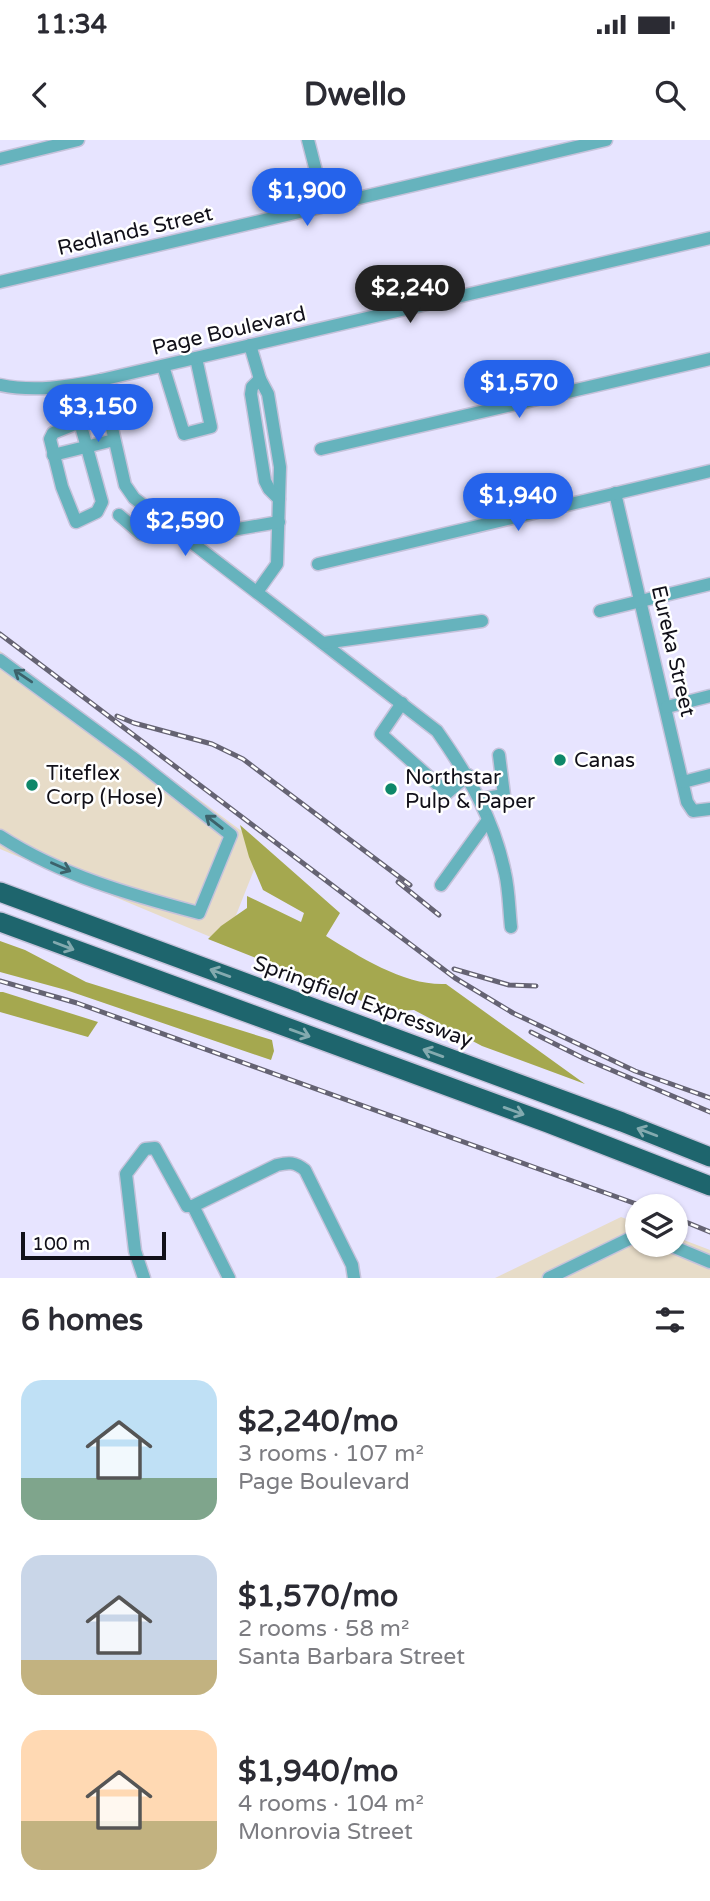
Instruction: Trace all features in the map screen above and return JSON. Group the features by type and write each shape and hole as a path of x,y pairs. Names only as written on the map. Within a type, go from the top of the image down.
{"highway":[{"name":"Springfield Expressway","path":"0,892 710,1157"},
{"path":"0,922 561,1127 710,1186"}],"street":[{"path":"0,159 78,140"},
{"path":"308,140 325,206"},
{"name":"Redlands Street","path":"0,282 606,140"},
{"name":"Page Boulevard","path":"0,386 47,389 101,380 710,238"},
{"path":"250,345 260,379 268,394 280,467 277,565 262,596"},
{"path":"163,366 184,434 211,428 196,358"},
{"path":"321,449 710,359"},
{"path":"101,380 125,485 137,501 437,731 468,775 488,820 505,873 510,927"},
{"path":"102,502 97,512 76,522 62,487 51,436 75,424 81,426 102,502 141,534 146,535 161,519"},
{"path":"53,455 114,440"},
{"path":"318,564 710,471"},
{"name":"Eureka Street","path":"615,493 683,782 690,807 693,811 704,811"},
{"path":"119,515 129,510 137,501"},
{"path":"186,538 279,522"},
{"path":"600,611 710,584"},
{"path":"323,643 482,621"},
{"path":"0,660 132,757 231,835 199,913 116,891 19,848 0,836"},
{"path":"667,706 710,696"},
{"path":"402,703 381,734 447,793 468,775"},
{"path":"480,799 504,795 499,755"},
{"path":"683,782 710,775"},
{"path":"441,885 488,820"},
{"path":"144,1278 135,1251 126,1174 145,1149 155,1148 187,1206 193,1206 277,1165 288,1162 296,1164 305,1170 352,1265 354,1278"},
{"path":"193,1206 229,1278"},
{"path":"549,1278 625,1241"},
{"path":"688,1253 710,1262"}],"shaded area":[{"path":"0,651 263,847 225,943 0,849"},
{"path":"240,825 340,913 326,936 383,969 415,980 446,984 585,1084 482,1046 414,1010 385,1012 340,991 208,939 247,908 247,896 301,922 304,913 263,890 249,857"},
{"path":"0,941 25,950 86,982 272,1040 274,1051 271,1060 66,990 0,972"},
{"path":"0,992 98,1022 88,1037 0,1012"},
{"path":"621,1217 625,1218 625,1257 688,1257 688,1242 710,1250 710,1278 495,1278"}],"railway":[{"path":"0,634 455,978 513,1013 635,1071 710,1098"},
{"path":"117,716 212,744 243,759 410,885"},
{"path":"398,882 439,915"},
{"path":"454,969 509,985 536,986"},
{"path":"0,981 77,1003 625,1200"},
{"path":"531,1032 583,1058 710,1112"},
{"path":"688,1223 710,1232"}],"place":[{"name":"Canas","path":"560,760"},
{"name":"Titeflex Corp (Hose)","path":"32,785"},
{"name":"Northstar Pulp & Paper","path":"391,789"}]}
